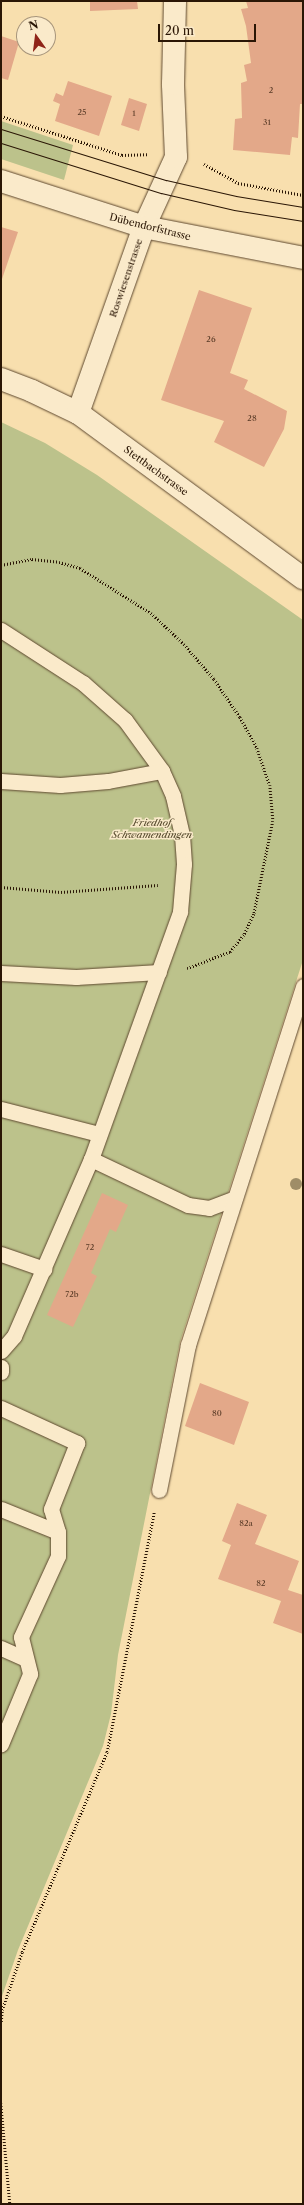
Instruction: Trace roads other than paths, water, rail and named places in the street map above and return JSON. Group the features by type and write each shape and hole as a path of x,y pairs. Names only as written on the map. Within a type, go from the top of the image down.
{"street":[{"name":"Roswiesenstrasse","path":"78,413 144,227 176,157 175,1"},
{"name":"Dübendorfstrasse","path":"1,181 144,227 303,258"},
{"name":"Stettbachstrasse","path":"1,379 32,391 78,413 303,578"}],"lane":[{"path":"1,630 83,683 125,720 162,771 173,796 182,834 183,883 180,912 160,972 91,1159 14,1336 1,1351"},
{"path":"1,781 60,785 162,771"},
{"path":"1,973 76,977 160,972"},
{"path":"159,1490 188,1345 233,1199 303,986"},
{"path":"1,1109 99,1134"},
{"path":"91,1159 188,1206 209,1208 233,1199"},
{"path":"1,1254 44,1269"},
{"path":"1,1367 1,1372"},
{"path":"1,1408 77,1443 51,1509 58,1532 58,1556 21,1637 30,1674 1,1744"},
{"path":"1,1509 58,1532"},
{"path":"1,1648 26,1659"}],"tram line":[{"path":"1,129 166,180 236,196 303,207"},
{"path":"1,143 161,193 234,210 303,221"}],"park label":[{"name":"Friedhof Schwamendingen","path":"152,828"}]}
